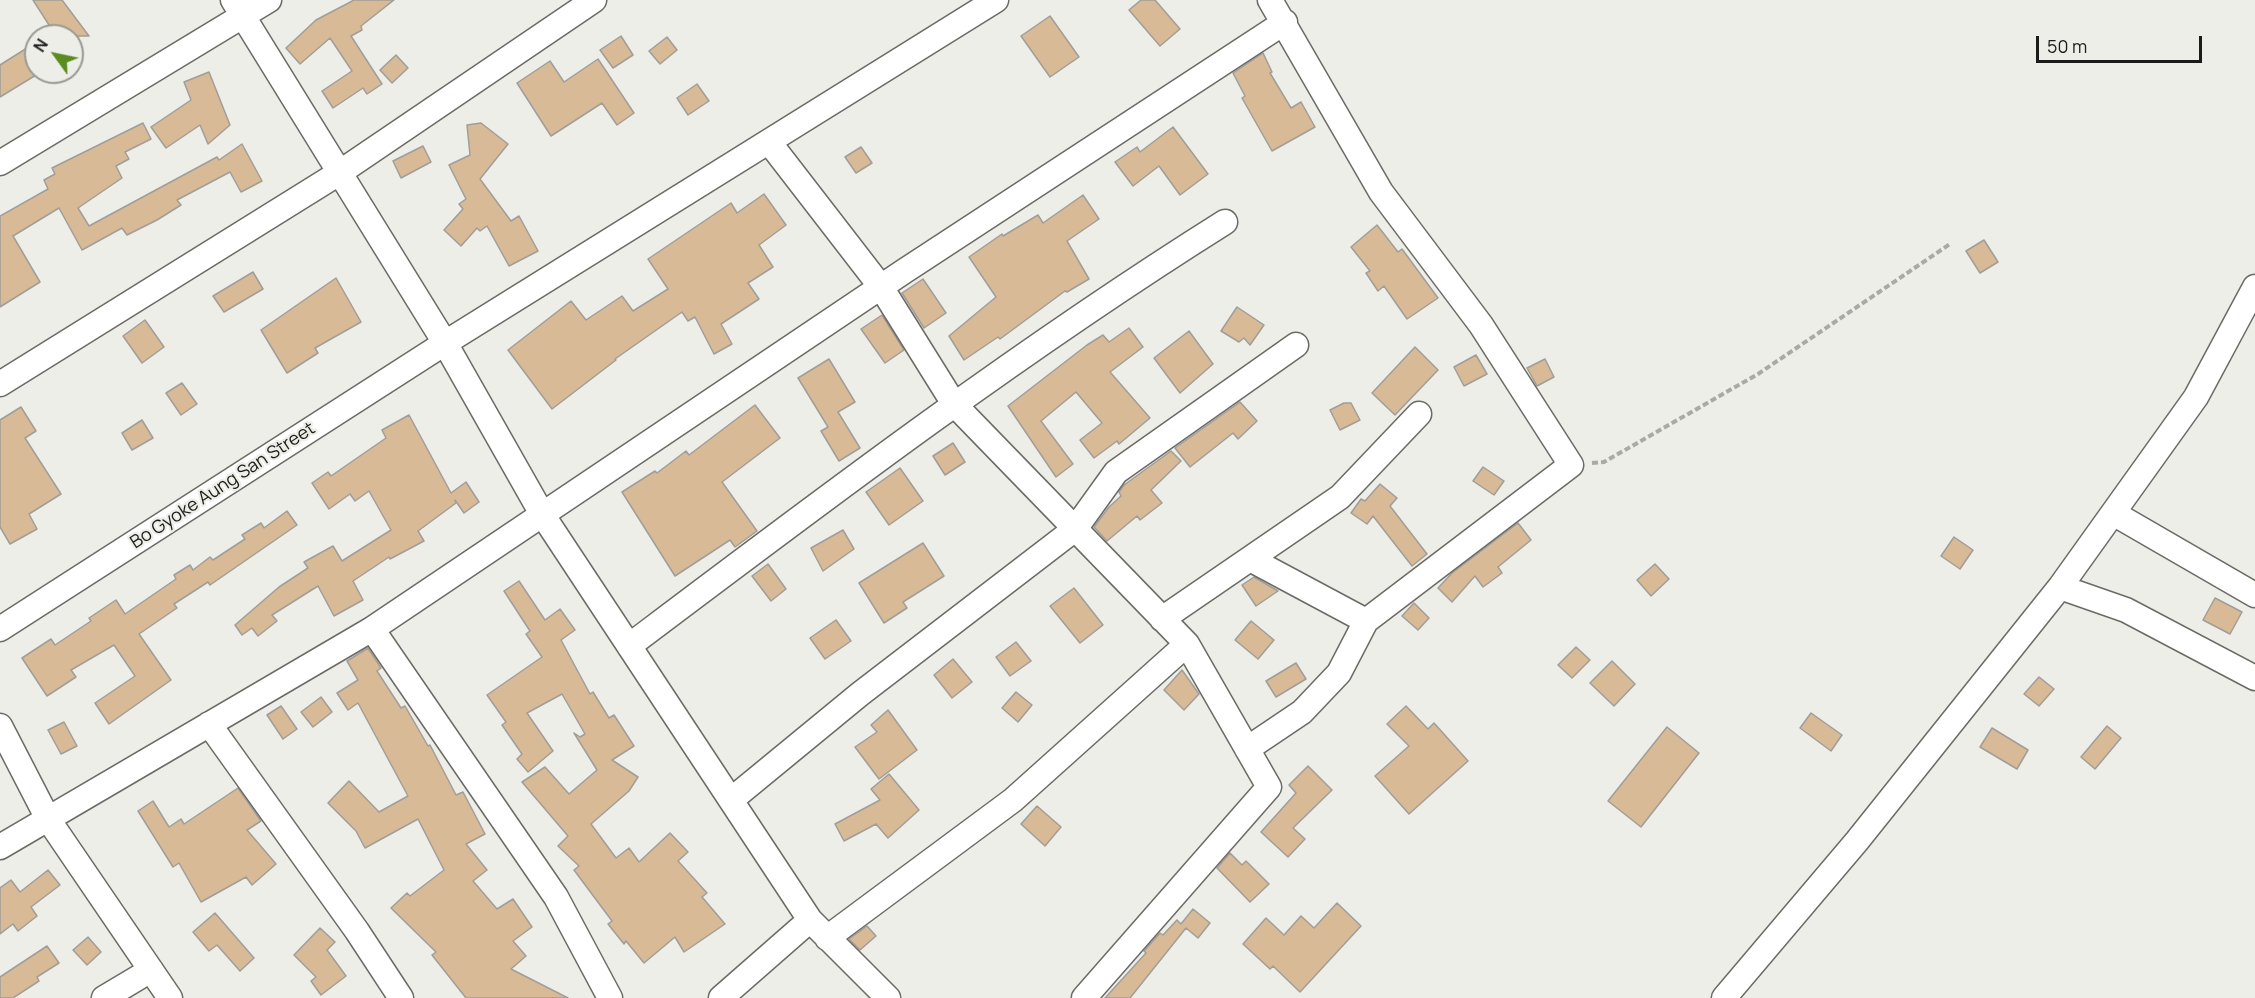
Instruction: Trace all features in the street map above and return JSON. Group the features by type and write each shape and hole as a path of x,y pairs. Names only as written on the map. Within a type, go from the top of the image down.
{"street":[{"path":"0,163 238,8 269,0"},
{"path":"0,384 339,173 594,0"},
{"name":"Bo Gyoke Aung San Street","path":"0,629 445,343 996,0"},
{"path":"1248,749 1302,712 1339,673 1366,621 1571,465 1481,325 1381,192 1285,22 1270,0"},
{"path":"238,8 445,343 542,514 810,920 888,998"},
{"path":"0,847 372,628 881,287 1285,22"},
{"path":"769,142 881,287 954,404 1187,644 1269,787 1084,998"},
{"path":"629,646 888,450 1122,286 1225,222"},
{"path":"1724,998 1857,841 2060,587 2196,397 2255,286"},
{"path":"731,800 868,687 1075,528 1116,472 1296,345"},
{"path":"1162,619 1340,497 1419,414"},
{"path":"2113,513 2255,595"},
{"path":"1250,559 1366,621"},
{"path":"2060,587 2126,610 2255,678"},
{"path":"372,628 556,897 610,998"},
{"path":"827,938 1013,800 1187,644"},
{"path":"209,724 357,931 401,998"},
{"path":"0,726 48,819 170,998"},
{"path":"721,998 810,920"},
{"path":"104,998 151,970"}],"path":[{"path":"1571,465 1604,462 1758,374 1950,244"}],"building":[{"path":"33,0 62,0 80,24 48,24"},
{"path":"354,0 394,0 361,26 362,30 351,36 382,84 367,94 363,88 333,108 322,91 352,71 330,38 300,64 286,48 316,20"},
{"path":"1141,0 1155,0 1180,29 1160,46 1129,10"},
{"path":"1050,16 1079,57 1050,77 1021,36"},
{"path":"621,36 633,55 613,68 600,50"},
{"path":"667,37 677,50 660,64 649,51"},
{"path":"24,50 24,82 0,97 0,65"},
{"path":"1263,53 1272,72 1270,73 1291,108 1301,102 1315,127 1272,151 1242,98 1245,96 1233,73"},
{"path":"396,55 408,68 392,83 380,70"},
{"path":"598,59 634,113 617,125 602,103 551,136 517,83 550,61 564,82"},
{"path":"209,72 230,125 208,144 200,125 166,148 151,127 191,100 184,82"},
{"path":"697,84 709,101 688,115 677,98"},
{"path":"143,123 151,139 125,152 129,159 116,166 122,178 78,208 89,226 217,157 219,160 242,144 262,181 241,192 230,172 177,200 181,205 157,220 127,235 122,228 82,250 59,208 13,236 40,282 0,307 0,216 48,189 44,180 55,174 52,168"},
{"path":"481,123 508,144 480,179 511,221 519,216 538,251 509,266 487,226 480,231 477,228 461,246 444,230 463,209 459,204 466,199 449,165 470,155 467,125"},
{"path":"1173,127 1208,174 1180,195 1159,166 1133,186 1115,162 1137,147 1140,152"},
{"path":"423,146 431,162 401,178 393,161"},
{"path":"861,147 872,163 856,173 845,157"},
{"path":"764,194 786,225 759,245 773,267 748,283 759,299 721,324 732,344 714,354 695,317 688,321 682,312 615,359 552,409 508,350 571,301 586,320 622,296 633,311 668,289 648,259 731,203 737,213"},
{"path":"1083,195 1099,219 1067,241 1089,279 1065,291 1000,339 998,337 964,360 949,336 996,297 969,257 1002,234 1003,236 1038,215 1043,223"},
{"path":"1377,225 1398,252 1402,249 1438,298 1407,319 1384,286 1378,291 1366,273 1370,271 1351,247"},
{"path":"1984,240 1998,262 1980,273 1966,251"},
{"path":"253,272 263,289 224,312 213,296"},
{"path":"336,278 361,322 315,348 318,353 287,373 261,330"},
{"path":"923,279 946,313 924,328 902,293"},
{"path":"1237,307 1264,325 1250,345 1244,338 1239,342 1221,331"},
{"path":"882,315 904,350 885,363 861,329"},
{"path":"145,320 164,347 142,363 123,336"},
{"path":"1129,328 1143,347 1110,372 1150,418 1119,444 1117,441 1094,458 1080,440 1102,423 1076,392 1041,421 1073,464 1056,477 1008,406 1087,345 1103,335 1109,342"},
{"path":"1189,331 1213,364 1180,393 1154,358"},
{"path":"1415,347 1438,370 1395,415 1372,393"},
{"path":"1476,355 1487,374 1464,386 1454,367"},
{"path":"829,359 855,402 838,412 860,448 839,461 821,431 828,427 798,378"},
{"path":"1545,359 1554,377 1537,386 1527,368"},
{"path":"182,383 197,404 181,415 166,393"},
{"path":"1240,402 1257,421 1238,439 1233,433 1190,467 1175,448"},
{"path":"1344,403 1351,403 1360,420 1340,430 1330,410"},
{"path":"755,405 780,438 722,482 757,531 735,547 730,540 675,576 622,492 655,471 657,473 686,451 689,455"},
{"path":"21,407 36,431 25,438 61,494 29,514 37,529 10,544 0,527 0,420"},
{"path":"409,415 451,493 466,482 479,502 464,513 455,500 456,503 418,531 424,541 390,559 389,557 353,581 363,600 334,616 318,586 272,615 277,621 258,636 252,628 242,635 235,625 279,587 308,568 304,562 333,546 342,561 391,530 369,491 355,501 350,494 329,509 312,483 328,472 331,476 386,438 382,430"},
{"path":"142,420 153,438 132,450 122,433"},
{"path":"953,443 965,462 945,475 933,456"},
{"path":"1171,451 1181,461 1151,490 1162,503 1140,520 1137,516 1107,541 1094,527 1109,507 1121,496 1119,492 1124,485"},
{"path":"1483,467 1504,481 1494,495 1473,481"},
{"path":"900,468 923,501 889,525 866,492"},
{"path":"1380,484 1397,498 1390,506 1427,554 1412,566 1373,516 1367,524 1351,513 1361,499 1365,501"},
{"path":"287,511 297,525 210,585 208,582 174,604 177,608 139,634 171,680 109,724 95,703 135,676 114,645 71,670 76,677 47,696 22,658 51,639 55,645 91,621 89,618 116,600 125,614 176,579 174,575 190,565 193,570 210,557 213,560 245,539 242,535 261,523 264,528"},
{"path":"1518,523 1531,540 1498,567 1502,573 1483,587 1475,576 1452,602 1438,588 1452,573"},
{"path":"843,530 854,549 823,571 811,548"},
{"path":"1954,537 1973,550 1960,569 1941,556"},
{"path":"923,543 944,576 903,602 907,608 884,623 859,583"},
{"path":"768,564 786,589 771,601 752,576"},
{"path":"1655,564 1669,579 1651,596 1637,580"},
{"path":"1254,577 1278,591 1256,606 1242,585"},
{"path":"519,581 545,620 560,609 575,630 561,640 590,694 593,692 609,718 614,715 634,746 612,760 638,777 629,791 591,824 616,858 629,848 639,862 670,833 688,852 678,861 707,893 702,897 725,924 684,952 675,937 644,963 626,941 624,944 608,924 612,921 574,870 579,866 558,846 568,836 522,782 545,767 569,794 597,770 574,733 580,737 585,734 562,694 527,713 553,751 528,772 517,759 522,754 502,725 506,722 487,695 542,657 526,634 530,631 504,591"},
{"path":"1074,588 1103,625 1080,643 1050,606"},
{"path":"2215,598 2242,612 2230,634 2203,620"},
{"path":"1414,603 1429,618 1418,630 1402,616"},
{"path":"836,620 851,641 825,659 810,638"},
{"path":"1251,621 1274,640 1258,659 1235,640"},
{"path":"1016,642 1031,661 1010,676 996,657"},
{"path":"1576,647 1590,660 1572,678 1558,665"},
{"path":"368,648 381,668 377,671 401,708 405,706 428,746 430,745 456,795 463,792 485,834 466,844 487,870 473,881 497,909 513,899 532,927 513,941 526,956 511,969 568,998 466,998 432,955 436,952 391,908 407,893 410,896 444,870 418,819 365,848 356,831 328,803 349,781 379,812 408,796 358,703 348,710 337,693 358,680 347,661"},
{"path":"953,659 972,682 952,698 934,675"},
{"path":"1612,661 1635,684 1614,706 1590,683"},
{"path":"1296,663 1306,679 1276,697 1266,681"},
{"path":"1182,670 1199,694 1184,710 1164,690"},
{"path":"2039,677 2054,689 2039,706 2024,694"},
{"path":"1016,692 1032,705 1018,722 1002,708"},
{"path":"321,697 332,712 313,727 301,712"},
{"path":"281,706 297,729 283,739 267,715"},
{"path":"1406,706 1428,729 1434,723 1468,761 1409,814 1375,776 1409,746 1387,724"},
{"path":"888,710 917,750 879,779 855,747 877,732 871,725"},
{"path":"1811,713 1842,735 1831,751 1800,728"},
{"path":"64,722 77,746 61,754 48,730"},
{"path":"2107,726 2121,738 2095,769 2081,757"},
{"path":"1667,727 1699,753 1641,827 1608,801"},
{"path":"1992,728 2028,750 2017,769 1980,747"},
{"path":"1308,766 1332,790 1293,828 1305,839 1288,857 1261,832 1296,793 1289,785"},
{"path":"889,774 919,810 888,838 876,824 844,841 835,824 880,800 871,789"},
{"path":"238,788 261,821 247,830 276,864 252,885 246,877 201,902 179,863 173,867 138,811 153,801 169,827 181,819 184,824"},
{"path":"1037,806 1061,827 1045,846 1021,824"},
{"path":"1230,853 1242,865 1246,861 1269,884 1250,902 1217,868"},
{"path":"48,870 60,885 31,907 37,916 18,931 13,924 0,934 0,888 11,880 20,892"},
{"path":"1337,903 1361,926 1300,992 1273,966 1270,969 1243,944 1266,918 1284,935 1301,916 1314,928"},
{"path":"1193,909 1210,923 1198,938 1186,928 1130,998 1105,998 1146,953 1144,951 1160,933 1163,935 1177,920 1181,924"},
{"path":"215,913 254,958 240,971 217,945 209,951 193,932"},
{"path":"867,926 876,936 860,950 849,939"},
{"path":"320,928 335,942 327,950 346,976 321,995 311,981 316,977 294,955"},
{"path":"88,937 101,952 87,965 73,950"},
{"path":"47,946 59,963 37,977 39,981 13,998 0,998 0,977"}]}
